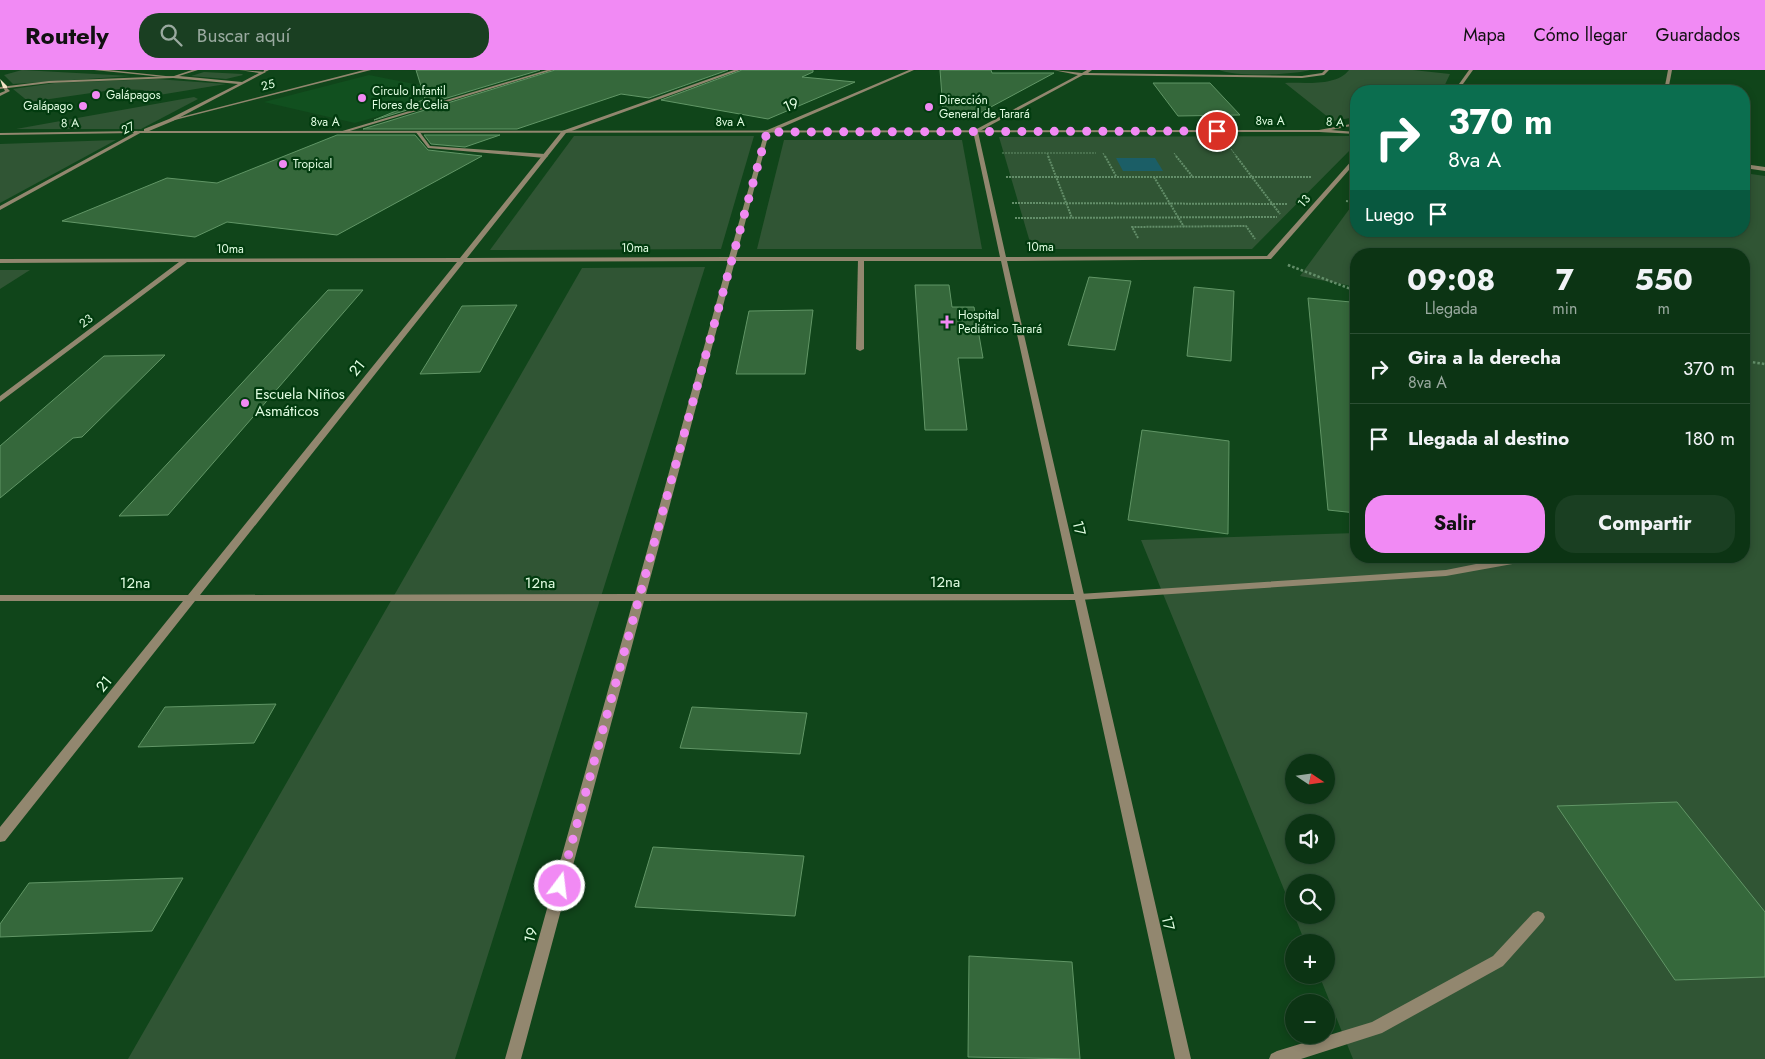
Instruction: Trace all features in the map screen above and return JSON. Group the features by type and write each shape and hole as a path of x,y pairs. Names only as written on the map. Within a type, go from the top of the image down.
{"highway":[{"path":"0,81 2,88"}],"street":[{"path":"96,70 243,83"},
{"path":"2,88 58,81 173,77 196,70"},
{"path":"241,70 266,71"},
{"name":"25","path":"171,120 369,70"},
{"path":"341,132 551,70"},
{"path":"564,132 738,70"},
{"name":"19","path":"513,1059 767,132 912,70"},
{"path":"1055,70 1302,77 1323,74 1327,70"},
{"path":"1187,75 1197,70"},
{"path":"1463,70 1471,70"},
{"path":"1460,85 1471,70"},
{"path":"1667,85 1670,70"},
{"name":"27","path":"0,208 140,132 171,120 266,71"},
{"path":"975,131 1086,72"},
{"path":"0,95 8,91 2,88"},
{"name":"8 A","path":"1319,131 1350,125"},
{"name":"17","path":"975,131 1183,1059"},
{"name":"8va A","path":"140,132 1319,131"},
{"name":"8 A","path":"1319,131 1350,133"},
{"name":"8 A","path":"0,134 140,132"},
{"path":"417,132 428,147 545,156"},
{"name":"21","path":"0,836 564,132"},
{"name":"13","path":"1269,258 1350,166"},
{"path":"1750,167 1765,169"},
{"name":"10ma","path":"0,261 1269,258"},
{"path":"860,350 861,259"},
{"name":"23","path":"0,400 186,260"},
{"name":"12na","path":"0,598 1079,597 1446,573 1501,563"},
{"path":"1277,1059 1385,1023 1498,961 1538,917"}],"path":[{"path":"1039,131 1072,218"},
{"path":"994,218 1283,217 1217,131"},
{"path":"1174,152 1192,177"},
{"path":"1103,153 1116,177"},
{"path":"985,177 1341,177"},
{"path":"1154,177 1184,226"},
{"path":"991,203 1316,204"},
{"path":"1148,258 1132,226 1246,226 1269,258 1350,289"},
{"path":"1750,363 1765,364"}],"shaded area":[{"path":"22,70 131,76 13,84 4,75"},
{"path":"1219,70 1310,70 1291,73 1237,74"},
{"path":"1349,70 1413,70 1450,74 1445,85 1350,85 1350,118 1333,121 1285,83 1328,81 1343,75"},
{"path":"204,72 243,75 226,79 191,76"},
{"name":"Circulo Infantil Flores de Celia","path":"369,75 459,93 355,123 264,102"},
{"path":"156,79 226,84 153,96 143,90 119,89 29,102 13,89 55,83"},
{"path":"194,97 198,99 141,129 16,129"},
{"path":"574,136 754,136 721,249 490,250"},
{"path":"1350,136 1350,150 1252,249 1032,249 999,137"},
{"path":"116,140 0,203 0,144"},
{"path":"784,140 962,140 982,249 757,249"},
{"path":"1750,174 1765,176 1765,1059 1353,1059 1335,1015 1335,994 1327,994 1323,984 1335,984 1335,934 1302,934 1298,924 1335,924 1335,874 1285,874 1285,892 1141,540 1350,533 1350,563 1750,563 1750,248 1350,248 1350,286 1300,276 1350,208 1350,237 1750,237"},
{"path":"705,267 455,1059 128,1059 582,268"},
{"path":"0,270 30,270 0,289"}],"water":[{"path":"1116,158 1155,158 1163,171 1123,171"}],"building":[{"path":"416,70 540,70 374,120 425,99"},
{"path":"555,70 728,70 649,98 621,94 517,129 363,129"},
{"path":"742,70 813,70 813,72 802,77 855,82 768,119 661,100"},
{"path":"940,70 991,70 992,73 1054,73 976,115 943,110"},
{"path":"1153,83 1210,83 1240,115 1178,116"},
{"path":"337,135 415,135 428,150 482,156 337,235 227,222 195,237 62,221 167,178 217,183"},
{"path":"424,135 500,135 465,147 431,144"},
{"path":"1089,277 1131,281 1115,350 1068,345"},
{"name":"Hospital Pediátrico Tarará","path":"915,285 949,285 952,307 974,307 983,358 958,358 967,430 925,430"},
{"path":"1194,287 1234,291 1231,361 1187,356"},
{"name":"Escuela Niños Asmáticos","path":"328,290 363,290 168,515 119,516"},
{"path":"1308,298 1350,302 1350,512 1328,510"},
{"path":"517,305 480,372 420,374 462,306"},
{"path":"813,310 805,374 736,374 749,311"},
{"path":"165,355 82,437 73,438 0,498 0,446 104,356"},
{"path":"1142,430 1229,441 1228,534 1128,520"},
{"path":"276,704 254,743 138,747 165,707"},
{"path":"692,707 807,713 800,754 680,748"},
{"path":"1677,802 1765,912 1765,977 1675,980 1557,806"},
{"path":"653,847 804,856 795,916 635,907"},
{"path":"183,878 152,931 0,937 0,924 29,883"},
{"path":"969,956 1072,962 1080,1059 968,1057"}],"place":[{"name":"Galápagos","path":"96,95"},
{"name":"Circulo Infantil Flores de Celia","path":"362,98"},
{"name":"Galápago","path":"83,106"},
{"name":"Dirección General de Tarará","path":"929,107"},
{"name":"Tropical","path":"283,164"},
{"name":"Hospital Pediátrico Tarará","path":"947,322"},
{"name":"Escuela Niños Asmáticos","path":"245,403"}],"route":[{"path":"560,886 767,132 1217,131"}]}
